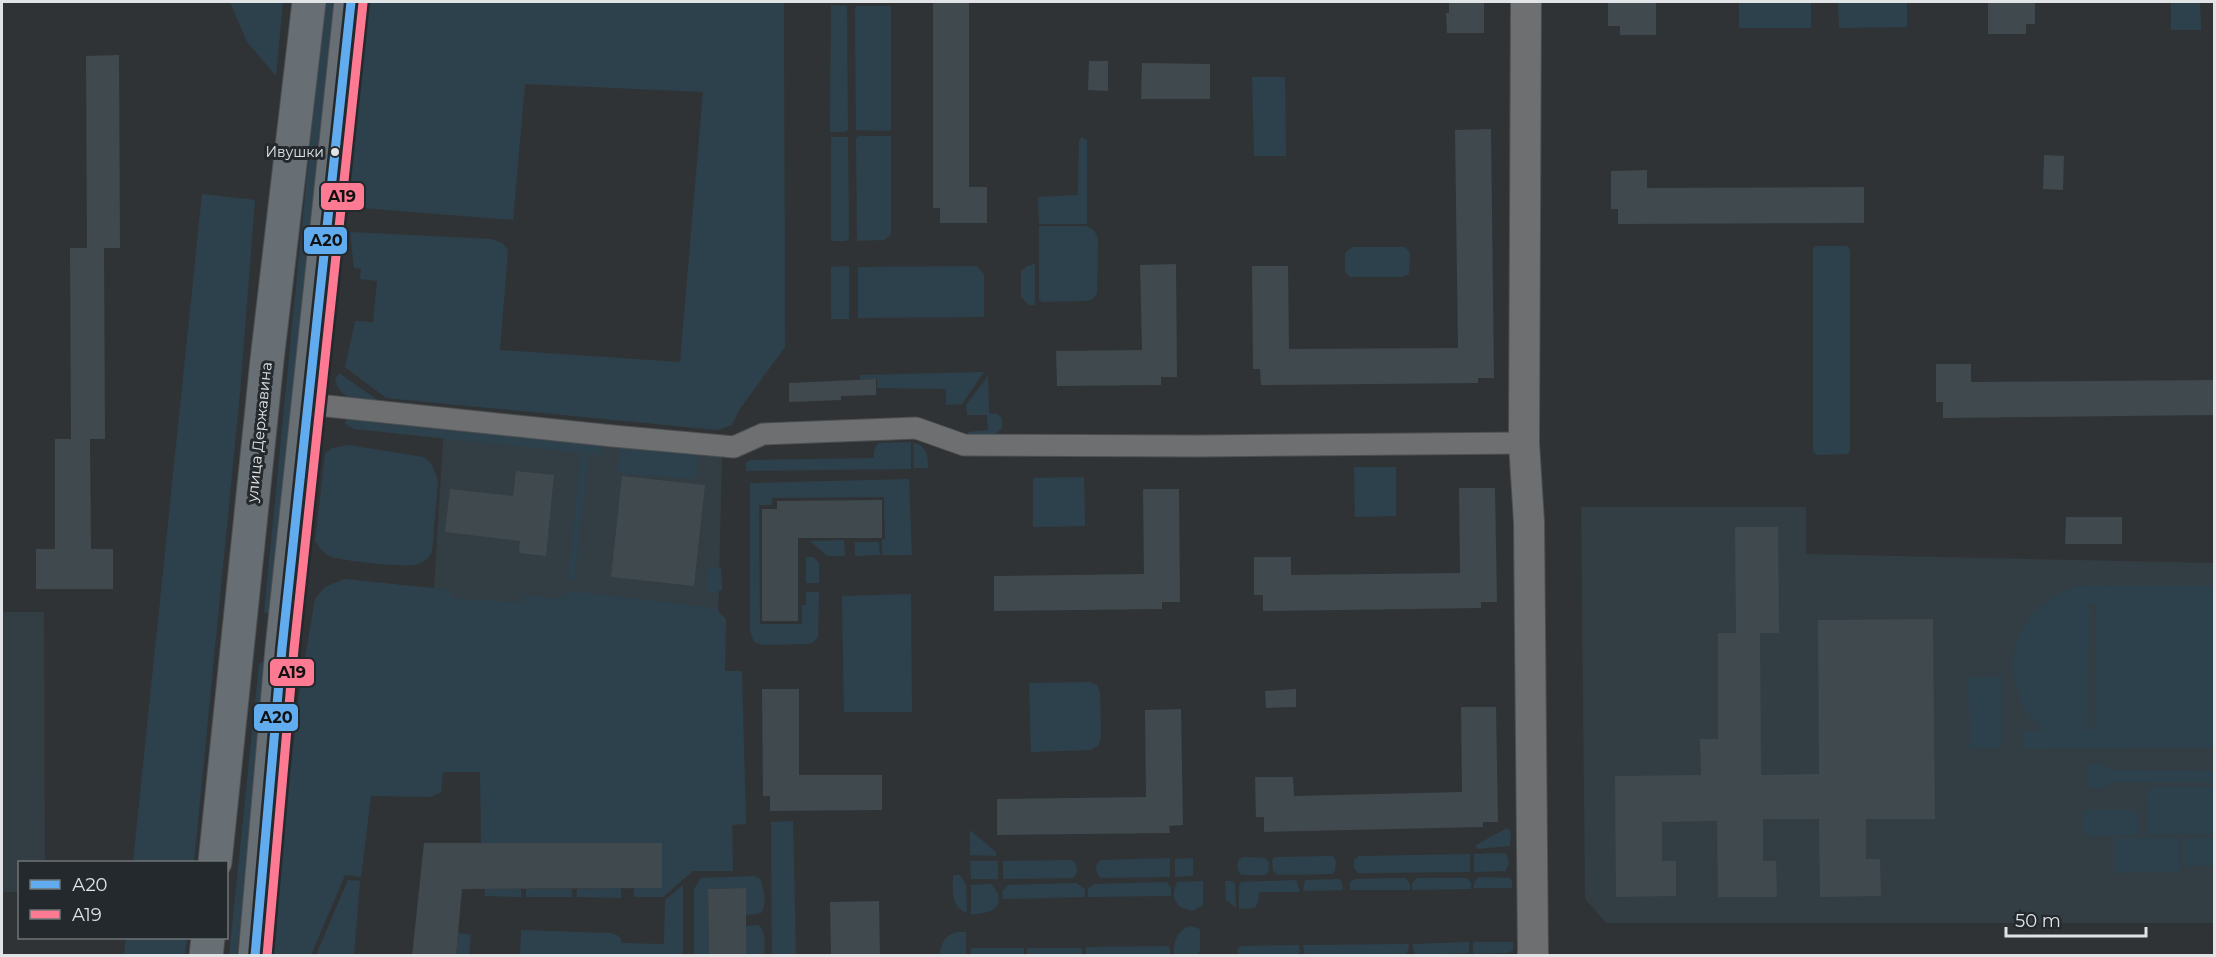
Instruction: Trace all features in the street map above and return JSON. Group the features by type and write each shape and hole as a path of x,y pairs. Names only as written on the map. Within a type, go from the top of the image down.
{"main road":[{"name":"улица Державина","path":"215,861 267,360 309,2"},
{"path":"255,956 282,648 351,2"},
{"path":"237,644 282,648"},
{"path":"206,956 208,939"}],"street":[{"path":"1526,2 1524,443 1529,522 1533,956"},
{"path":"308,404 734,447 763,434 916,428 964,445 1232,446 1524,443"}],"shaded area":[{"path":"230,2 283,2 276,76 247,42"},
{"path":"324,2 335,2 270,615 264,612"},
{"path":"365,2 784,2 785,347 739,410 732,425 717,430 386,398 345,367 355,321 373,322 377,281 360,279 361,269 354,268 350,232 491,239 502,243 508,250 500,350 680,362 703,92 525,84 513,220 349,207"},
{"path":"1739,2 1811,2 1811,28 1739,28"},
{"path":"1838,2 1907,2 1907,27 1839,28"},
{"path":"2171,2 2200,2 2201,30 2171,30"},
{"path":"831,5 847,8 848,130 845,132 830,132"},
{"path":"857,6 891,6 891,131 856,130 855,8"},
{"path":"1252,77 1285,77 1286,156 1254,156"},
{"path":"859,136 891,136 891,232 890,236 884,240 857,241 856,138"},
{"path":"831,137 848,138 849,238 846,241 831,241"},
{"path":"1082,137 1087,140 1087,224 1039,224 1038,197 1078,195 1079,140"},
{"path":"202,194 255,200 240,393 194,861 133,861"},
{"path":"1039,226 1086,226 1094,230 1098,239 1097,293 1093,299 1042,302 1039,299"},
{"path":"1816,246 1847,246 1850,250 1850,451 1847,454 1816,455 1813,451 1813,248"},
{"path":"1352,247 1405,247 1410,253 1409,274 1402,277 1350,277 1345,272 1345,253"},
{"path":"1035,264 1035,305 1029,305 1021,297 1021,271"},
{"path":"849,266 849,319 831,319 831,267"},
{"path":"976,266 984,274 984,317 858,318 858,267"},
{"path":"984,372 962,404 946,405 946,389 877,388 877,379 860,379 860,375"},
{"path":"339,373 383,404 361,401 342,393 335,380"},
{"path":"988,376 989,413 997,414 1002,418 1002,428 991,435 968,437 968,432 988,430 987,415 967,415 966,405"},
{"path":"350,418 595,442 600,446 603,455 589,454 574,581 568,580 581,453 354,429 345,422"},
{"path":"444,426 722,455 718,631 433,603"},
{"path":"911,442 911,469 746,471 746,463 750,460 874,458 874,451 878,443"},
{"path":"913,443 924,449 928,468 914,468"},
{"path":"348,445 424,457 432,465 438,480 432,552 424,561 407,565 338,559 329,556 315,541 325,453 332,448"},
{"path":"624,446 699,449 696,479 617,473 620,451"},
{"path":"1354,467 1396,467 1396,516 1355,517"},
{"path":"1084,477 1085,526 1033,527 1033,478"},
{"path":"909,479 912,555 882,555 882,539 885,539 884,497 772,498 772,505 759,505 760,624 802,624 802,605 806,605 806,592 819,592 818,636 814,642 808,644 763,645 754,642 750,631 750,483"},
{"path":"1581,507 1806,507 1806,554 2214,563 2214,923 1606,923 1585,899"},
{"path":"844,540 845,556 827,556 810,541"},
{"path":"855,542 879,542 880,555 855,556"},
{"path":"806,557 813,557 819,563 819,583 806,583"},
{"path":"708,567 721,568 722,590 705,593"},
{"path":"344,579 452,590 452,598 523,603 524,595 561,599 568,591 715,608 726,619 725,671 742,671 746,824 732,825 733,871 693,871 663,897 634,897 634,888 662,888 661,843 481,843 480,772 443,772 441,792 431,797 371,796 361,877 345,875 311,955 270,956 299,694 315,599 325,587"},
{"path":"2083,586 2214,586 2214,747 2023,749 2021,731 2045,731 2032,719 2022,703 2013,667 2017,641 2022,629 2038,608 2060,593","holes":["2096,603 2094,730 2087,730 2090,604"]},
{"path":"911,594 912,712 844,712 842,596"},
{"path":"2,612 44,612 45,861 18,861 18,892 2,892"},
{"path":"262,662 268,666 237,955 229,956 259,664"},
{"path":"1968,677 2001,677 2002,748 1970,749"},
{"path":"1090,682 1097,685 1100,692 1101,737 1098,746 1091,750 1031,752 1029,683"},
{"path":"2088,764 2107,765 2107,770 2214,771 2214,783 2107,782 2107,788 2088,788"},
{"path":"2147,787 2214,787 2214,834 2148,835"},
{"path":"2083,810 2138,810 2139,835 2083,836"},
{"path":"793,821 796,955 772,955 771,822"},
{"path":"1507,828 1511,832 1510,846 1477,849 1476,845"},
{"path":"970,830 996,852 996,856 970,855"},
{"path":"2113,838 2179,838 2179,872 2113,873"},
{"path":"2183,838 2214,838 2214,866 2183,866"},
{"path":"1505,853 1509,862 1506,871 1474,872 1474,854"},
{"path":"1470,854 1470,872 1358,873 1354,868 1354,860 1359,856"},
{"path":"1333,856 1336,861 1335,871 1332,874 1277,875 1273,871 1272,861 1275,857"},
{"path":"1244,857 1266,858 1269,863 1268,873 1242,875 1237,866 1239,859"},
{"path":"1170,858 1170,877 1101,878 1096,866 1101,860"},
{"path":"1193,858 1193,876 1175,877 1175,859"},
{"path":"1072,860 1077,869 1073,878 1003,879 1003,861"},
{"path":"970,861 998,861 998,879 971,879"},
{"path":"953,875 960,875 966,885 967,913 955,902"},
{"path":"754,876 760,879 764,892 764,905 761,913 746,915 745,888 708,889 709,955 694,955 694,889 701,878"},
{"path":"1478,877 1510,878 1512,888 1474,888"},
{"path":"1405,878 1410,884 1410,890 1350,890 1350,882 1356,879"},
{"path":"1417,878 1467,878 1471,883 1471,889 1412,890 1412,884"},
{"path":"1339,879 1343,890 1303,891 1305,880"},
{"path":"348,880 360,881 354,955 316,955"},
{"path":"1296,880 1300,892 1259,892 1255,908 1239,909 1241,882"},
{"path":"1203,881 1203,905 1192,911 1180,907 1174,894 1177,882"},
{"path":"1225,881 1232,881 1235,884 1236,908 1226,900"},
{"path":"1167,882 1171,888 1171,896 1088,897 1088,888 1095,884"},
{"path":"1076,883 1085,889 1085,897 1003,899 1002,891 1008,885"},
{"path":"992,884 999,898 996,907 987,912 971,914 971,885"},
{"path":"683,885 683,955 520,955 521,930 611,933 619,936 622,943 664,944 665,900"},
{"path":"621,888 621,898 577,897 577,889"},
{"path":"485,889 521,889 521,897 485,896"},
{"path":"526,889 572,889 572,897 526,897"},
{"path":"758,925 764,935 764,955 746,955 746,926"},
{"path":"1190,926 1200,929 1200,952 1195,955 1174,955 1177,937"},
{"path":"957,932 966,932 966,955 940,955 944,940"},
{"path":"458,933 471,935 469,955 456,956"},
{"path":"126,939 187,939 185,955 124,955"},
{"path":"1469,942 1469,953 1416,955 1413,950 1413,944"},
{"path":"1473,942 1513,942 1513,950 1508,953 1473,954"},
{"path":"1409,944 1405,955 1306,956 1303,945"},
{"path":"1299,945 1300,952 1297,955 1239,955 1237,952 1241,946"},
{"path":"1168,946 1170,955 1086,954 1086,947"},
{"path":"971,948 1024,948 1024,955 971,955"},
{"path":"1027,948 1082,948 1082,955 1027,955"}],"building":[{"path":"933,2 969,2 969,187 987,187 987,223 940,223 940,208 933,208"},
{"path":"1449,2 1484,2 1484,33 1447,33 1446,13 1449,13"},
{"path":"1608,2 1656,2 1656,35 1620,35 1620,26 1608,26"},
{"path":"1988,2 2035,2 2035,24 2026,24 2026,34 1988,34"},
{"path":"119,55 120,248 104,248 105,439 90,439 91,549 113,549 113,589 36,589 36,549 55,549 55,439 71,439 70,248 87,248 86,56"},
{"path":"1089,61 1108,61 1108,91 1088,90"},
{"path":"1142,63 1210,64 1210,99 1141,99"},
{"path":"1491,129 1494,378 1478,378 1478,383 1261,385 1260,369 1253,369 1252,266 1288,266 1289,349 1458,348 1455,130"},
{"path":"2044,155 2064,156 2063,190 2043,189"},
{"path":"1647,170 1647,188 1864,187 1864,223 1618,224 1618,209 1611,209 1611,171"},
{"path":"1176,264 1177,377 1161,377 1161,385 1057,386 1056,351 1142,350 1140,265"},
{"path":"1936,364 1971,364 1971,382 2214,380 2214,415 1943,418 1943,402 1936,402"},
{"path":"876,379 876,395 841,396 841,400 789,402 789,383"},
{"path":"516,471 554,475 546,556 519,553 520,541 445,532 450,489 513,496"},
{"path":"622,476 705,485 694,586 611,577"},
{"path":"1459,488 1495,488 1497,602 1481,602 1481,608 1263,611 1263,595 1254,595 1254,557 1291,557 1291,575 1460,573"},
{"path":"1143,489 1179,489 1180,602 1162,602 1162,609 994,611 994,576 1144,574"},
{"path":"882,500 882,538 798,538 798,621 762,621 762,509 777,509 777,501"},
{"path":"2066,517 2122,517 2122,544 2065,544"},
{"path":"1735,527 1778,527 1779,633 1760,633 1761,775 1819,774 1818,620 1933,619 1935,819 1866,819 1866,859 1880,859 1881,896 1820,897 1819,819 1763,819 1763,861 1776,861 1777,897 1718,897 1717,821 1662,822 1662,861 1676,861 1676,896 1616,897 1615,776 1701,775 1700,739 1718,739 1718,633 1736,633"},
{"path":"762,689 799,689 799,775 882,775 882,810 770,811 770,796 763,796"},
{"path":"1296,689 1296,707 1266,708 1265,691"},
{"path":"1461,707 1496,707 1498,822 1483,822 1483,827 1264,832 1264,817 1256,817 1255,777 1293,777 1294,796 1462,792"},
{"path":"1181,709 1183,825 1169,826 1170,833 997,835 997,799 1146,797 1145,710"},
{"path":"424,843 662,843 662,888 462,889 456,956 412,956"},
{"path":"746,888 746,956 709,956 708,889"},
{"path":"879,901 880,956 831,956 830,902"}],"transit line":[{"name":"А20","path":"255,956 282,648 351,2"},
{"name":"A19","path":"267,956 294,649 363,3"}],"place":[{"name":"Ивушки","path":"335,152"}]}
